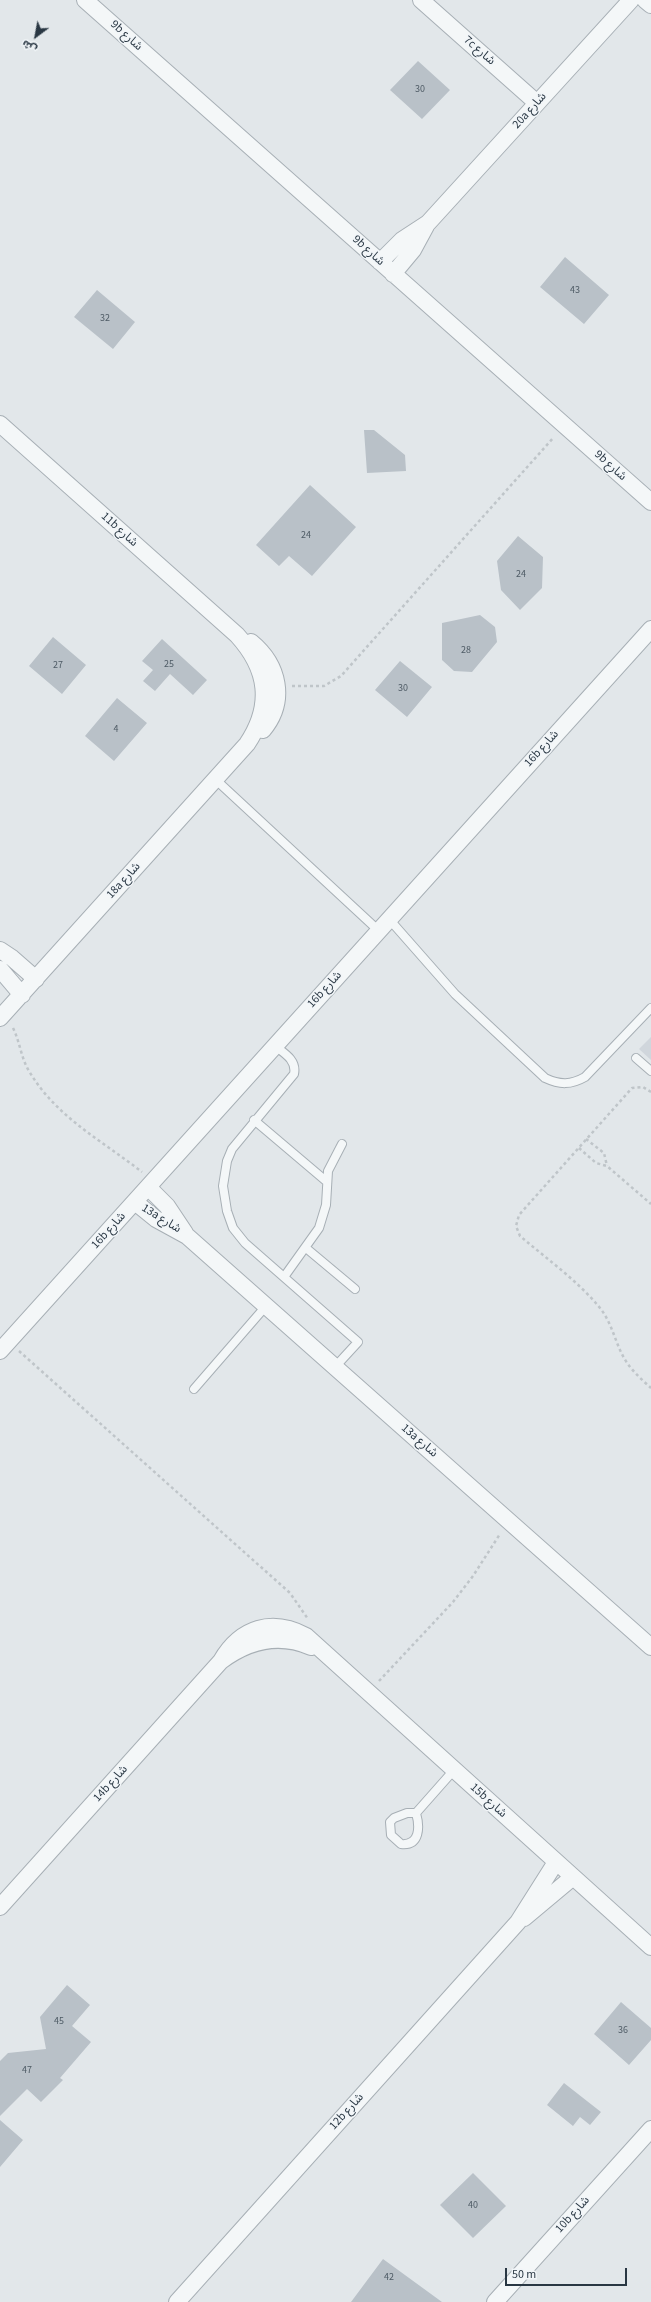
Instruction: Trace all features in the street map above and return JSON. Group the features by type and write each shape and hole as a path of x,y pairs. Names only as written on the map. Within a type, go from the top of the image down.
{"street":[{"name":"9b شارع","path":"85,0 651,502"},
{"name":"7c شارع","path":"421,0 538,103"},
{"name":"20a شارع","path":"393,274 413,250 428,223 631,0"},
{"path":"645,0 651,5"},
{"name":"20a شارع","path":"380,262 402,240 428,223"},
{"name":"11b شارع","path":"0,424 237,635 249,641 264,655 274,672 271,685"},
{"name":"16b شارع","path":"4,1346 651,629"},
{"name":"18a شارع","path":"2,1016 247,744 262,717 271,685"},
{"path":"0,950 36,979"},
{"path":"0,969 22,995"},
{"name":"13a شارع","path":"150,1184 187,1236"},
{"name":"13a شارع","path":"135,1202 156,1219 187,1236 651,1647"},
{"name":"14b شارع","path":"0,1906 222,1661 236,1641 258,1629 271,1633"},
{"name":"15b شارع","path":"271,1633 304,1644 324,1654 651,1947"},
{"name":"12b شارع","path":"177,2302 518,1922 556,1862"},
{"name":"12b شارع","path":"518,1922 549,1899 573,1877"},
{"name":"10b شارع","path":"495,2302 649,2136"}],"lane":[{"path":"215,779 384,925 545,1078 555,1083 571,1083 585,1077 651,1008"},
{"path":"276,1046 292,1061 294,1074 239,1139 227,1161 223,1186 224,1198 229,1220 238,1236 358,1342 335,1367"},
{"path":"636,1058 651,1071"},
{"path":"254,1120 326,1181"},
{"path":"284,1277 306,1248 323,1217 326,1181 331,1161 342,1144"},
{"path":"306,1248 355,1290"},
{"path":"194,1389 266,1306"},
{"path":"416,1813 454,1770"}],"path":[{"path":"271,685 317,687 330,683 340,676 565,426"},
{"path":"2,1016 14,1030 28,1069 52,1103 150,1184"},
{"path":"651,1092 643,1087 632,1088 519,1215 516,1226 520,1236 586,1292 601,1309 612,1327 624,1358 638,1376 651,1388"},
{"path":"586,1139 604,1154 608,1166"},
{"path":"579,1148 596,1163 608,1166 651,1204"},
{"path":"4,1346 290,1593 309,1621"},
{"path":"368,1693 453,1602 473,1576 494,1541 510,1522"}],"shaded area":[{"path":"651,1037 651,1060 639,1049"}],"building":[{"path":"418,61 450,90 422,119 390,90"},
{"path":"565,257 609,295 584,324 540,287"},
{"path":"97,290 135,322 113,349 74,317"},
{"path":"364,430 374,430 405,455 406,471 367,473"},
{"path":"310,485 356,527 312,576 289,556 279,566 256,545"},
{"path":"518,536 543,557 542,588 520,610 501,590 497,561"},
{"path":"480,615 495,627 497,642 472,672 454,671 442,660 442,623"},
{"path":"53,637 86,665 62,694 29,666"},
{"path":"162,639 207,680 193,695 170,674 155,691 143,681 153,670 142,661"},
{"path":"400,661 432,687 407,717 375,690"},
{"path":"117,698 147,723 114,761 85,736"},
{"path":"67,1985 90,2005 72,2026 91,2042 60,2078 63,2080 41,2102 27,2089 0,2116 0,2061 8,2053 46,2049 40,2017"},
{"path":"621,2002 651,2028 651,2040 629,2065 594,2034"},
{"path":"564,2083 601,2112 590,2125 580,2117 573,2126 547,2105"},
{"path":"0,2120 23,2140 0,2167"},
{"path":"473,2173 506,2206 473,2238 440,2205"},
{"path":"383,2259 442,2302 351,2302"}]}
